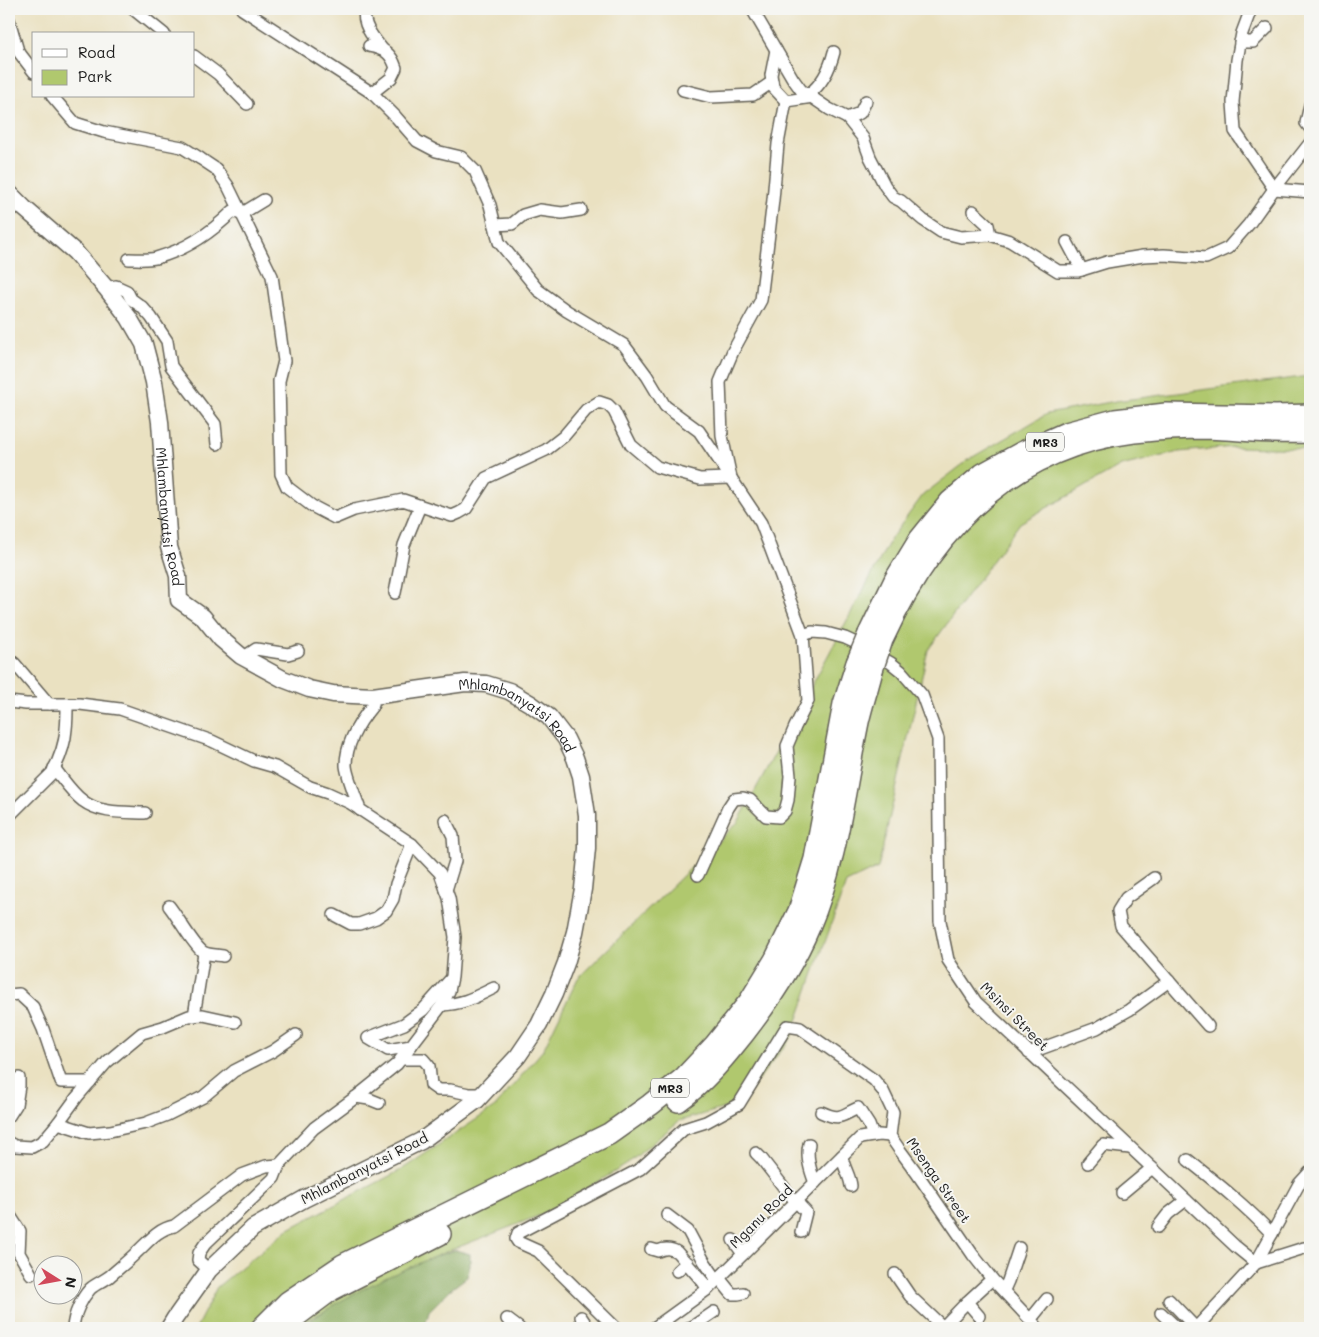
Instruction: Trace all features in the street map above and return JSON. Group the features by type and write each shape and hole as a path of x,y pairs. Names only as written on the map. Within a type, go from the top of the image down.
{"highway":[{"name":"MR3","path":"280,1328 331,1290 620,1141 681,1098 716,1068 753,1022 786,973 809,927 828,871 858,720 873,666 875,637 895,580 920,539 950,502 983,474 1022,452 1066,433 1116,420 1166,414 1310,415"},
{"name":"MR3","path":"875,637 892,619 914,578 938,544 966,513 994,488 1020,470 1055,453 1120,434 1154,430 1203,428 1287,433 1310,432"},
{"name":"MR3","path":"262,1328 288,1302 343,1265 609,1134 684,1078 715,1045 750,1001 775,960 799,911 815,860 844,704 873,666"}],"main road":[{"name":"Mhlambanyatsi Road","path":"9,193 75,252 129,318 144,344 154,382 160,422 170,547 178,576 179,600 203,617 221,638 244,657 283,679 309,689 334,694 372,696 466,683 486,684 509,691 550,717 566,739 581,776 587,815 584,888 575,932 554,994 539,1025 518,1056 476,1100 421,1141 304,1199 253,1228 209,1270 169,1328"}],"street":[{"path":"133,9 162,32"},
{"path":"242,9 372,93 417,141 436,151 461,157 475,171 490,205 499,242 538,290 567,311 624,345 648,376 665,406 699,431 761,523 803,635 808,701 794,727 787,746 790,776 785,811 779,817 766,816 750,800 743,798 734,799 728,808 698,875"},
{"path":"365,9 364,15 367,26 383,50 392,58 396,68 391,78 372,93"},
{"path":"752,9 801,90 829,109 847,118 863,138 870,157 893,197 941,232 961,237 990,235 1010,241 1058,271 1078,271 1132,257 1164,255 1206,258 1228,248 1249,224 1310,143"},
{"path":"1251,9 1242,33 1237,60 1233,102 1235,131 1274,189"},
{"path":"9,20 18,51 32,69"},
{"path":"1240,42 1253,42 1267,28"},
{"path":"369,46 383,50"},
{"path":"776,50 770,75 773,87 783,97"},
{"path":"811,96 832,62 834,52"},
{"path":"195,57 218,74 247,104"},
{"path":"753,95 772,82"},
{"path":"683,90 711,97 753,95 811,96"},
{"path":"731,478 722,436 720,382 733,351 761,300 774,200 783,97"},
{"path":"54,98 75,123 104,132 182,147 216,169 228,186 272,276 284,361 279,381 281,474 287,487 312,506 336,518 354,510 403,500 452,516 466,509 486,478 546,450 564,436 586,410 599,402 614,411 631,444 657,467 700,479 731,478"},
{"path":"847,118 860,113 866,101"},
{"path":"1310,105 1306,122 1310,128"},
{"path":"1274,189 1310,192"},
{"path":"241,214 264,200"},
{"path":"495,226 512,224 523,215 540,210 562,212 581,210"},
{"path":"129,259 155,258 180,249 224,220 233,211 241,214"},
{"path":"973,211 988,226 990,235"},
{"path":"1067,242 1082,270"},
{"path":"106,288 116,286 127,292 131,299 151,317 168,341 170,366 215,424 217,444"},
{"path":"395,593 404,545 420,506"},
{"name":"Msinsi Street","path":"803,635 812,632 826,633 858,644 873,666 901,671 922,695 938,739 940,921 948,960 976,1002 1235,1246 1256,1263"},
{"path":"244,657 256,649 288,654 298,651"},
{"path":"9,659 49,704"},
{"path":"360,810 346,766 353,736 373,705 372,696"},
{"path":"9,702 26,704 80,704 120,709 212,741 254,761 275,767 310,787 350,803 412,844 440,873 449,898 455,932 452,977 449,991 442,1005 402,1059 356,1097 314,1128 279,1165 274,1178 205,1244 199,1253 198,1260 209,1270"},
{"path":"9,816 52,773 58,762 66,730 67,704"},
{"path":"54,768 83,802 96,808 115,812 145,813"},
{"path":"445,820 453,836 455,861 446,890"},
{"path":"334,915 351,924 359,924 376,918 386,911 393,899 396,884 412,844"},
{"path":"1154,878 1126,898 1118,910 1121,926 1208,1026"},
{"path":"169,906 195,944 204,953 223,956"},
{"path":"194,1016 204,953"},
{"path":"411,1046 388,1050 368,1038 404,1024 423,1010 452,977"},
{"path":"1029,1053 1097,1028 1129,1010 1169,981"},
{"path":"442,1005 455,1005 494,988"},
{"path":"9,994 19,994 33,1008 48,1042 61,1082 90,1082"},
{"path":"9,1143 15,1146 32,1147 43,1141 58,1124 76,1097 107,1062 142,1033 189,1016 203,1015 235,1022"},
{"name":"Msenga Street","path":"616,1328 538,1251 518,1242 516,1239 518,1233 640,1169 684,1129 706,1122 739,1104 787,1026 800,1028 874,1080 883,1091 893,1112 890,1136 973,1255 992,1279 1034,1324"},
{"path":"58,1124 89,1132 110,1131 146,1123 203,1097 234,1071 273,1052 296,1035"},
{"path":"402,1059 423,1059 429,1066 431,1085 438,1090 482,1094"},
{"path":"9,1116 16,1105 19,1086 18,1078"},
{"path":"356,1097 379,1103"},
{"path":"821,1112 836,1118 858,1108 870,1126 873,1136"},
{"name":"Mganu Road","path":"654,1328 708,1290 860,1138 890,1136"},
{"path":"809,1144 807,1152 815,1183"},
{"path":"1088,1164 1104,1145 1130,1148"},
{"path":"756,1153 806,1212 800,1232"},
{"path":"842,1156 842,1164 850,1178 851,1186"},
{"path":"1188,1160 1212,1179 1272,1234"},
{"path":"73,1328 79,1306 91,1289 108,1278 152,1237 162,1230 174,1226 242,1175 266,1166 279,1165"},
{"path":"1122,1193 1152,1168"},
{"path":"1169,1300 1196,1328 1256,1263 1299,1184 1310,1172"},
{"path":"1158,1227 1168,1214 1186,1200"},
{"path":"9,1214 20,1231 19,1253 31,1274"},
{"path":"667,1215 688,1231 704,1261 732,1294 742,1292"},
{"path":"733,1240 743,1254"},
{"path":"650,1249 658,1251 665,1248 677,1252 708,1290"},
{"path":"1004,1290 1019,1248"},
{"path":"1256,1263 1304,1248 1310,1248"},
{"path":"677,1271 687,1262"},
{"path":"895,1274 910,1296 942,1327 992,1279"},
{"path":"1034,1324 1047,1299"},
{"path":"967,1302 979,1316"},
{"path":"688,1328 714,1312"},
{"path":"1162,1313 1177,1328"},
{"path":"580,1316 587,1328"},
{"path":"507,1318 519,1328"},
{"path":"670,1318 682,1328"}],"green space":[{"path":"1310,376 1310,449 1234,447 1179,452 1121,466 1020,523 928,650 878,868 846,883 791,1038 739,1104 679,1121 626,1165 546,1213 443,1253 290,1328 196,1328 217,1287 287,1230 401,1170 495,1107 543,1050 578,978 738,822 892,537 923,495 971,458 1047,414 1116,401"},
{"path":"455,1250 470,1254 467,1277 451,1289 429,1311 424,1328 299,1328 341,1301 370,1286 399,1272"}]}
